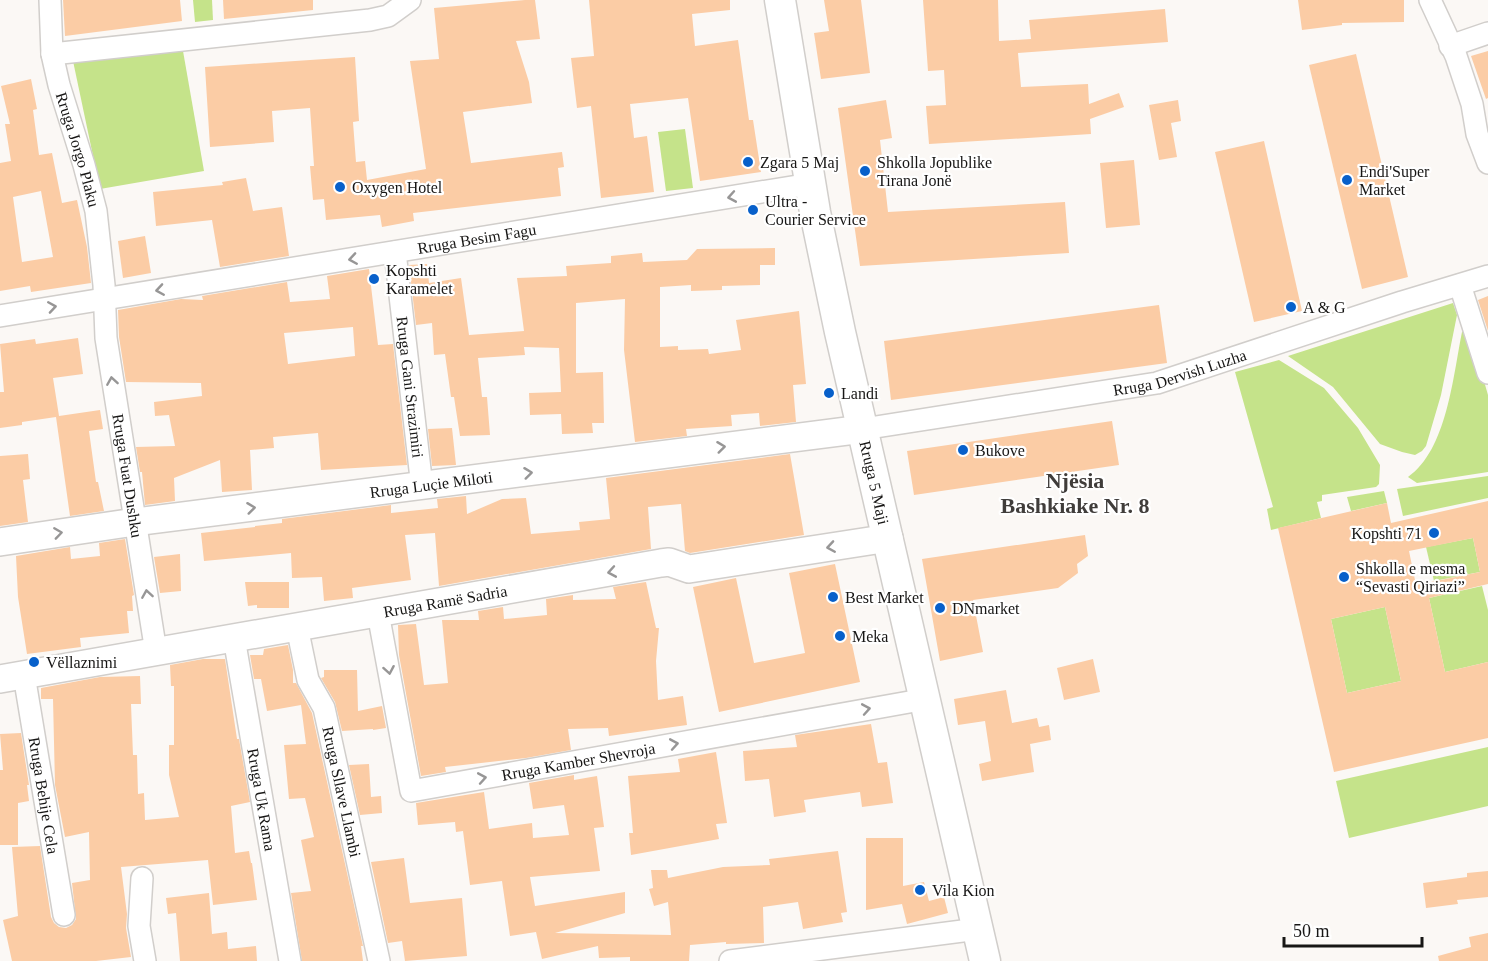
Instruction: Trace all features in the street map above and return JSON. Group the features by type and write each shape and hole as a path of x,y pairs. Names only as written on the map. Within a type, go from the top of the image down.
{"main road":[{"name":"Rruga 5 Maji","path":"780,0 810,184 840,332 985,961"}],"street":[{"name":"Rruga Jorgo Plaku","path":"50,0 52,54 96,211 104,299"},
{"path":"52,54 370,20 388,16 410,0"},
{"path":"1430,0 1456,56 1472,104 1477,135 1488,163"},
{"path":"1450,46 1488,33"},
{"name":"Rruga Besim Fagu","path":"0,316 810,184"},
{"name":"Rruga Gani Strazimiri","path":"395,252 422,487"},
{"name":"Rruga Dervish Luzha","path":"863,429 1157,383 1488,276"},
{"path":"1460,285 1488,374"},
{"name":"Rruga Fuat Dushku","path":"104,299 107,350 156,652"},
{"name":"Rruga Luçie Miloti","path":"0,542 135,522 863,429"},
{"name":"Rruga Ramë Sadria","path":"12,677 661,563 669,562 688,569 889,538"},
{"name":"Rruga Kamber Shevroja","path":"378,613 411,791 926,699"},
{"name":"Rruga Sllave Llambi","path":"297,627 308,680 324,708 379,961"},
{"name":"Rruga Uk Rama","path":"234,638 290,961"},
{"name":"Rruga Behije Cela","path":"12,677 64,915"},
{"path":"142,878 139,926 145,961"},
{"path":"730,961 978,929"}],"green space":[{"path":"193,0 212,0 213,20 195,22"},
{"path":"183,51 204,171 100,189 73,61"},
{"path":"685,129 693,188 666,191 658,132"},
{"path":"1453,303 1457,315 1441,395 1426,446 1415,455 1380,444 1333,387 1288,356"},
{"path":"1468,326 1488,395 1488,472 1417,483 1408,477 1421,465 1440,431 1451,390 1462,332"},
{"path":"1279,360 1324,388 1358,428 1380,465 1379,484 1376,487 1322,495 1322,501 1317,502 1321,518 1271,530 1267,509 1273,507 1235,372"},
{"path":"1488,476 1488,498 1403,516 1397,489"},
{"path":"1384,491 1387,503 1351,511 1347,497"},
{"path":"1473,538 1480,572 1434,581 1426,547"},
{"path":"1482,586 1488,610 1488,662 1445,672 1429,598"},
{"path":"1385,607 1401,681 1347,693 1331,619"},
{"path":"1488,747 1488,806 1349,838 1336,781"}],"building":[{"path":"63,0 180,0 182,21 65,36"},
{"path":"223,0 313,0 313,10 224,19"},
{"path":"535,0 540,39 516,41 529,82 532,103 463,112 471,163 562,152 564,167 558,168 561,196 413,213 414,221 382,227 380,215 326,220 324,199 313,200 310,166 314,166 310,108 272,111 274,142 210,147 205,67 355,57 359,121 353,122 356,162 365,161 367,180 426,169 410,61 439,59 434,8"},
{"path":"589,0 730,0 730,10 692,14 695,46 738,40 749,120 753,120 761,172 700,181 688,98 630,104 634,138 647,136 654,192 601,198 591,106 577,108 571,58 594,56"},
{"path":"824,0 861,0 870,73 821,79 814,33 829,31"},
{"path":"923,0 998,0 999,41 1031,39 1029,20 1165,9 1168,42 1018,53 1021,87 1088,84 1089,104 1119,93 1124,107 1090,119 1091,134 929,144 926,106 946,105 944,70 928,71"},
{"path":"1298,0 1404,0 1404,22 1342,23 1342,25 1302,30"},
{"path":"1488,51 1488,98 1486,99 1471,56"},
{"path":"1356,54 1408,277 1362,289 1309,65"},
{"path":"31,79 37,109 33,110 39,155 52,153 62,203 77,200 87,247 91,283 31,292 30,286 0,291 0,163 11,161 5,124 10,124 1,86","holes":["41,191 53,257 22,262 13,197"]},
{"name":"Shkolla Jopublike Tirana Jonë","path":"886,100 892,138 880,140 888,212 1065,202 1069,253 860,266 838,108"},
{"path":"1178,100 1181,121 1171,123 1177,157 1159,160 1149,105"},
{"path":"1264,141 1302,311 1254,322 1215,152"},
{"path":"1134,160 1140,225 1106,228 1100,163"},
{"path":"246,178 253,211 282,207 289,256 220,267 212,220 156,226 153,192 223,185 222,182"},
{"path":"145,236 151,273 123,278 118,241"},
{"path":"775,248 775,265 760,265 760,285 722,286 722,290 691,291 691,285 660,287 660,347 678,346 678,350 708,349 709,354 741,350 736,320 799,311 806,384 793,385 796,422 760,426 759,413 731,415 732,426 686,429 687,436 635,442 624,350 625,299 576,303 576,373 603,372 604,423 592,423 593,433 562,434 561,414 530,415 529,393 561,392 559,348 524,347 525,355 478,358 482,397 487,397 490,435 460,436 454,397 451,397 445,354 434,355 432,323 416,325 409,265 427,264 429,283 461,278 469,335 524,331 517,278 567,276 566,266 611,263 611,256 642,253 643,262 687,260 697,249"},
{"path":"369,269 378,345 393,344 407,465 321,470 318,433 273,437 274,448 250,450 252,490 222,492 220,460 174,478 175,501 145,505 142,472 140,472 136,447 175,446 169,415 155,416 154,402 202,396 201,383 126,382 119,337 118,310 181,299 203,300 202,296 287,282 290,302 330,299 327,276","holes":["353,327 355,356 288,364 284,333"]},
{"path":"1488,296 1488,331 1478,300"},
{"path":"1159,305 1167,363 891,400 884,341"},
{"path":"78,338 83,374 53,378 59,416 100,410 103,429 89,431 96,482 98,482 104,511 70,516 56,417 0,428 0,392 4,392 0,344 35,339 36,344"},
{"path":"1112,421 1119,465 914,495 907,451"},
{"path":"452,428 456,465 432,466 428,429"},
{"path":"28,454 30,479 23,480 28,522 0,526 0,456"},
{"path":"790,454 804,535 690,553 685,551 681,504 648,507 651,549 439,586 435,533 405,535 411,580 352,588 353,598 324,601 322,577 292,578 291,553 204,561 201,533 282,523 282,519 391,505 391,513 438,508 437,499 466,496 467,514 502,499 526,498 531,534 580,530 579,522 610,519 606,478"},
{"path":"1488,501 1488,584 1429,598 1445,672 1488,662 1488,738 1334,772 1278,528 1387,503 1391,523","holes":["1473,538 1480,572 1416,585 1409,551","1385,607 1401,681 1347,693 1331,619"]},
{"path":"1085,535 1088,556 1077,564 1078,573 1058,588 973,600 983,652 940,661 922,559"},
{"path":"125,539 134,595 132,596 133,611 127,611 129,633 80,638 81,647 27,654 18,597 16,556 70,547 71,559 100,556 99,543"},
{"path":"180,554 181,591 160,593 154,557"},
{"path":"835,564 860,682 719,712 693,587 736,578 754,663 805,653 789,573"},
{"path":"245,582 289,582 289,608 248,606"},
{"path":"646,582 656,628 659,628 656,661 658,700 683,696 687,725 609,736 608,728 568,729 571,750 526,758 445,767 446,772 421,776 399,655 398,625 416,624 424,685 448,683 442,620 479,620 478,611 503,607 504,619 547,615 546,599 573,595 573,600 616,599 613,587"},
{"path":"288,645 293,683 296,683 312,713 363,946 361,946 363,961 302,961 291,893 311,891 301,840 314,837 305,798 289,799 284,745 306,744 301,705 267,711 261,679 254,679 250,655 263,655 264,649"},
{"path":"203,659 225,659 237,739 239,739 250,802 231,806 235,853 249,851 257,900 213,905 208,860 121,867 131,957 96,961 12,961 3,920 18,916 12,847 40,846 51,917 59,927 66,928 76,919 72,883 90,880 89,832 65,837 55,785 53,699 41,699 41,688 100,677 140,676 141,704 131,704 133,755 137,755 138,794 144,793 145,820 179,817 169,775 169,745 174,745 174,686 171,686 170,665"},
{"path":"1093,659 1100,692 1064,700 1057,668"},
{"path":"324,670 357,670 358,711 382,706 386,728 342,731 335,702 321,678 324,677"},
{"path":"1006,690 1012,723 1037,718 1039,727 1049,725 1051,740 1030,744 1034,772 982,781 979,764 991,761 985,721 958,725 954,699"},
{"path":"871,724 878,763 887,762 893,803 862,807 860,792 804,800 806,812 774,817 769,779 745,781 743,751 797,747 795,735"},
{"path":"21,733 29,785 27,785 29,801 18,803 18,845 0,845 0,770 3,770 0,734"},
{"path":"716,752 727,823 716,824 719,839 631,855 629,833 633,833 628,776 680,772 678,759"},
{"path":"369,764 371,797 381,796 382,813 360,815 349,765"},
{"path":"574,775 574,780 597,776 604,827 594,828 600,871 530,877 535,906 625,892 625,913 555,933 671,935 668,902 654,906 649,889 653,888 651,870 667,870 668,878 723,867 770,865 769,859 838,851 847,912 841,913 843,922 803,929 798,902 763,907 764,943 726,944 726,942 690,945 689,961 630,961 630,957 599,958 598,946 542,959 536,932 510,936 502,881 470,885 463,831 456,832 455,822 418,825 416,803 484,792 489,829 532,823 533,838 569,835 564,805 533,809 529,783"},
{"path":"866,838 903,838 903,886 924,882 929,901 944,897 948,913 907,924 902,904 866,910"},
{"path":"404,858 410,903 462,898 467,956 405,961 402,941 388,943 371,862"},
{"path":"1488,871 1488,897 1457,900 1458,904 1426,908 1423,883 1467,877 1467,873"},
{"path":"209,893 212,934 227,932 228,949 256,946 257,961 180,961 176,913 168,914 166,898"},
{"path":"1488,933 1488,961 1439,961 1438,956 1471,947 1469,937"}],"place":[{"name":"Zgara 5 Maj","path":"748,162"},
{"name":"Shkolla Jopublike Tirana Jonë","path":"865,171"},
{"name":"Endi'Super Market","path":"1347,180"},
{"name":"Oxygen Hotel","path":"340,187"},
{"name":"Ultra - Courier Service","path":"753,210"},
{"name":"Kopshti Karamelet","path":"374,279"},
{"name":"A & G","path":"1291,307"},
{"name":"Landi","path":"829,393"},
{"name":"Bukove","path":"963,450"},
{"name":"Kopshti 71","path":"1434,533"},
{"name":"Shkolla e mesma “Sevasti Qiriazi”","path":"1344,577"},
{"name":"Best Market","path":"833,597"},
{"name":"DNmarket","path":"940,608"},
{"name":"Meka","path":"840,636"},
{"name":"Vëllaznimi","path":"34,662"},
{"name":"Vila Kion","path":"920,890"}],"district":[{"name":"Njësia Bashkiake Nr. 8","path":"1075,492"}]}
